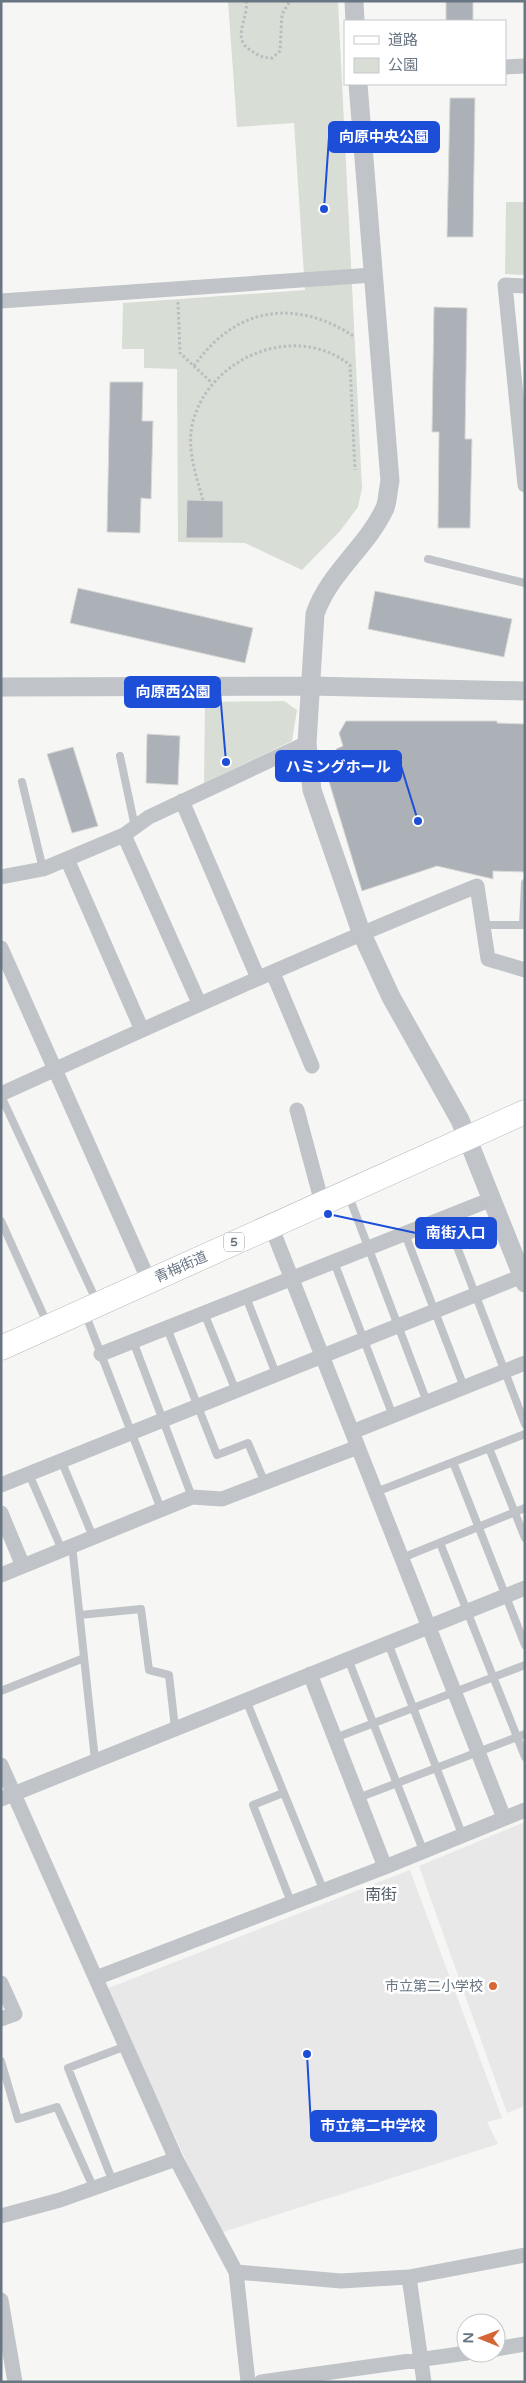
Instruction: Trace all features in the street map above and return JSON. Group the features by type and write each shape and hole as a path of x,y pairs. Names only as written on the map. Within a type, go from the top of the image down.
{"main road":[{"name":"青梅街道","path":"3,1344 49,1326 525,1112"}],"street":[{"path":"354,1 355,20"},
{"path":"506,68 525,66"},
{"path":"1,1484 475,1294 523,1279 460,1120 391,997 361,932 312,790 307,743 315,614 321,596 376,523 386,506 390,481 358,85"},
{"path":"1,301 373,275"},
{"path":"525,286 505,285 525,484"},
{"path":"1,687 311,686 525,691"},
{"path":"1,877 43,869 67,859 129,831 149,817 182,801 307,743"},
{"path":"182,801 258,978"},
{"path":"129,831 199,1003"},
{"path":"67,859 142,1030"},
{"path":"1,1095 199,1003 361,932 477,886 488,959 525,970"},
{"path":"1,948 149,1281"},
{"path":"273,972 312,1066"},
{"path":"296,1110 322,1203"},
{"path":"101,1354 492,1199"},
{"path":"271,1226 504,1818"},
{"path":"352,1432 525,1363"},
{"path":"1,1575 192,1497 222,1499 358,1447"},
{"path":"1,1513 23,1566"},
{"path":"7,1796 525,1588"},
{"path":"310,1674 384,1867"},
{"path":"1,1766 7,1796 96,1978 176,2159 236,2272 248,2382"},
{"path":"96,1978 384,1867 525,1810"},
{"path":"1,1983 15,2014 1,2019"},
{"path":"1,2216 94,2189 176,2159"},
{"path":"236,2272 341,2281 409,2277 525,2255"},
{"path":"409,2277 424,2382"},
{"path":"1,2300 15,2382"},
{"path":"506,2347 525,2344"},
{"path":"261,2382 456,2355"}],"lane":[{"path":"428,559 525,583"},
{"path":"120,756 129,831"},
{"path":"22,782 43,869"},
{"path":"483,925 524,925 525,883"},
{"path":"1,1095 91,1307 101,1354 161,1510"},
{"path":"347,1192 427,1402"},
{"path":"446,1218 525,1424"},
{"path":"1,1221 49,1326"},
{"path":"405,1234 464,1387"},
{"path":"334,1262 393,1416"},
{"path":"246,1297 276,1374"},
{"path":"204,1313 236,1390"},
{"path":"167,1328 218,1454 248,1443 265,1482"},
{"path":"133,1341 192,1497"},
{"path":"376,1492 525,1434"},
{"path":"489,1448 525,1538"},
{"path":"62,1460 92,1538"},
{"path":"453,1462 525,1645"},
{"path":"28,1474 67,1548 80,1615 95,1760"},
{"path":"402,1558 525,1508"},
{"path":"440,1543 493,1677 521,1735 525,1757"},
{"path":"80,1615 141,1609 149,1670 169,1675 176,1728"},
{"path":"388,1643 462,1834"},
{"path":"1,1690 84,1658"},
{"path":"348,1659 423,1850"},
{"path":"335,1738 525,1665"},
{"path":"246,1700 323,1889"},
{"path":"358,1798 521,1735"},
{"path":"283,1793 253,1805 291,1902"},
{"path":"113,2182 68,2068 126,2046"},
{"path":"1,2061 18,2119 57,2107 94,2189"}],"path":[{"path":"246,1 247,13 241,27 240,40 246,48 262,58 272,58 280,51 282,14 290,1"},
{"path":"177,290 180,353 212,383"},
{"path":"194,366 204,352 234,327 268,314 294,313 319,318 335,324 355,337"},
{"path":"203,500 191,460 193,422 212,383 238,360 275,348 309,346 340,356 350,365 355,470"}],"shaded area":[{"name":"市立第二小学校","path":"525,1822 525,2106 507,2113 419,1866"},
{"path":"410,1870 502,2118 487,2122 498,2144 220,2233 106,1989"}],"green space":[{"path":"228,1 338,1 362,488 358,507 340,531 302,570 245,543 178,542 177,369 144,368 144,349 122,349 123,303 305,290 294,123 237,127"},
{"path":"506,202 525,202 525,275 505,274"},
{"path":"284,701 297,710 292,741 204,783 205,702"}],"building":[{"path":"446,1 473,1 473,20 446,20"},
{"path":"450,98 475,98 473,237 447,237"},
{"path":"434,307 467,308 465,439 472,439 470,528 438,528 439,432 432,432"},
{"path":"110,382 143,382 142,421 153,421 151,499 141,498 140,533 107,532"},
{"path":"187,500 223,501 223,538 186,538"},
{"path":"78,588 253,628 245,663 70,623"},
{"path":"375,591 512,619 504,657 368,629"},
{"path":"346,721 497,721 497,723 525,724 525,872 493,871 493,879 437,866 362,891 327,775 341,771 336,749 343,746 339,733"},
{"path":"147,734 180,736 178,785 146,783"},
{"path":"73,747 98,826 72,833 47,754"}],"place":[{"name":"向原中央公園","path":"324,209"},
{"name":"向原西公園","path":"226,762"},
{"name":"ハミングホール","path":"418,821"},
{"name":"南街入口","path":"328,1214"},
{"name":"市立第二小学校","path":"493,1986"},
{"name":"市立第二中学校","path":"307,2054"}],"district":[{"name":"南街","path":"381,1895"}]}
